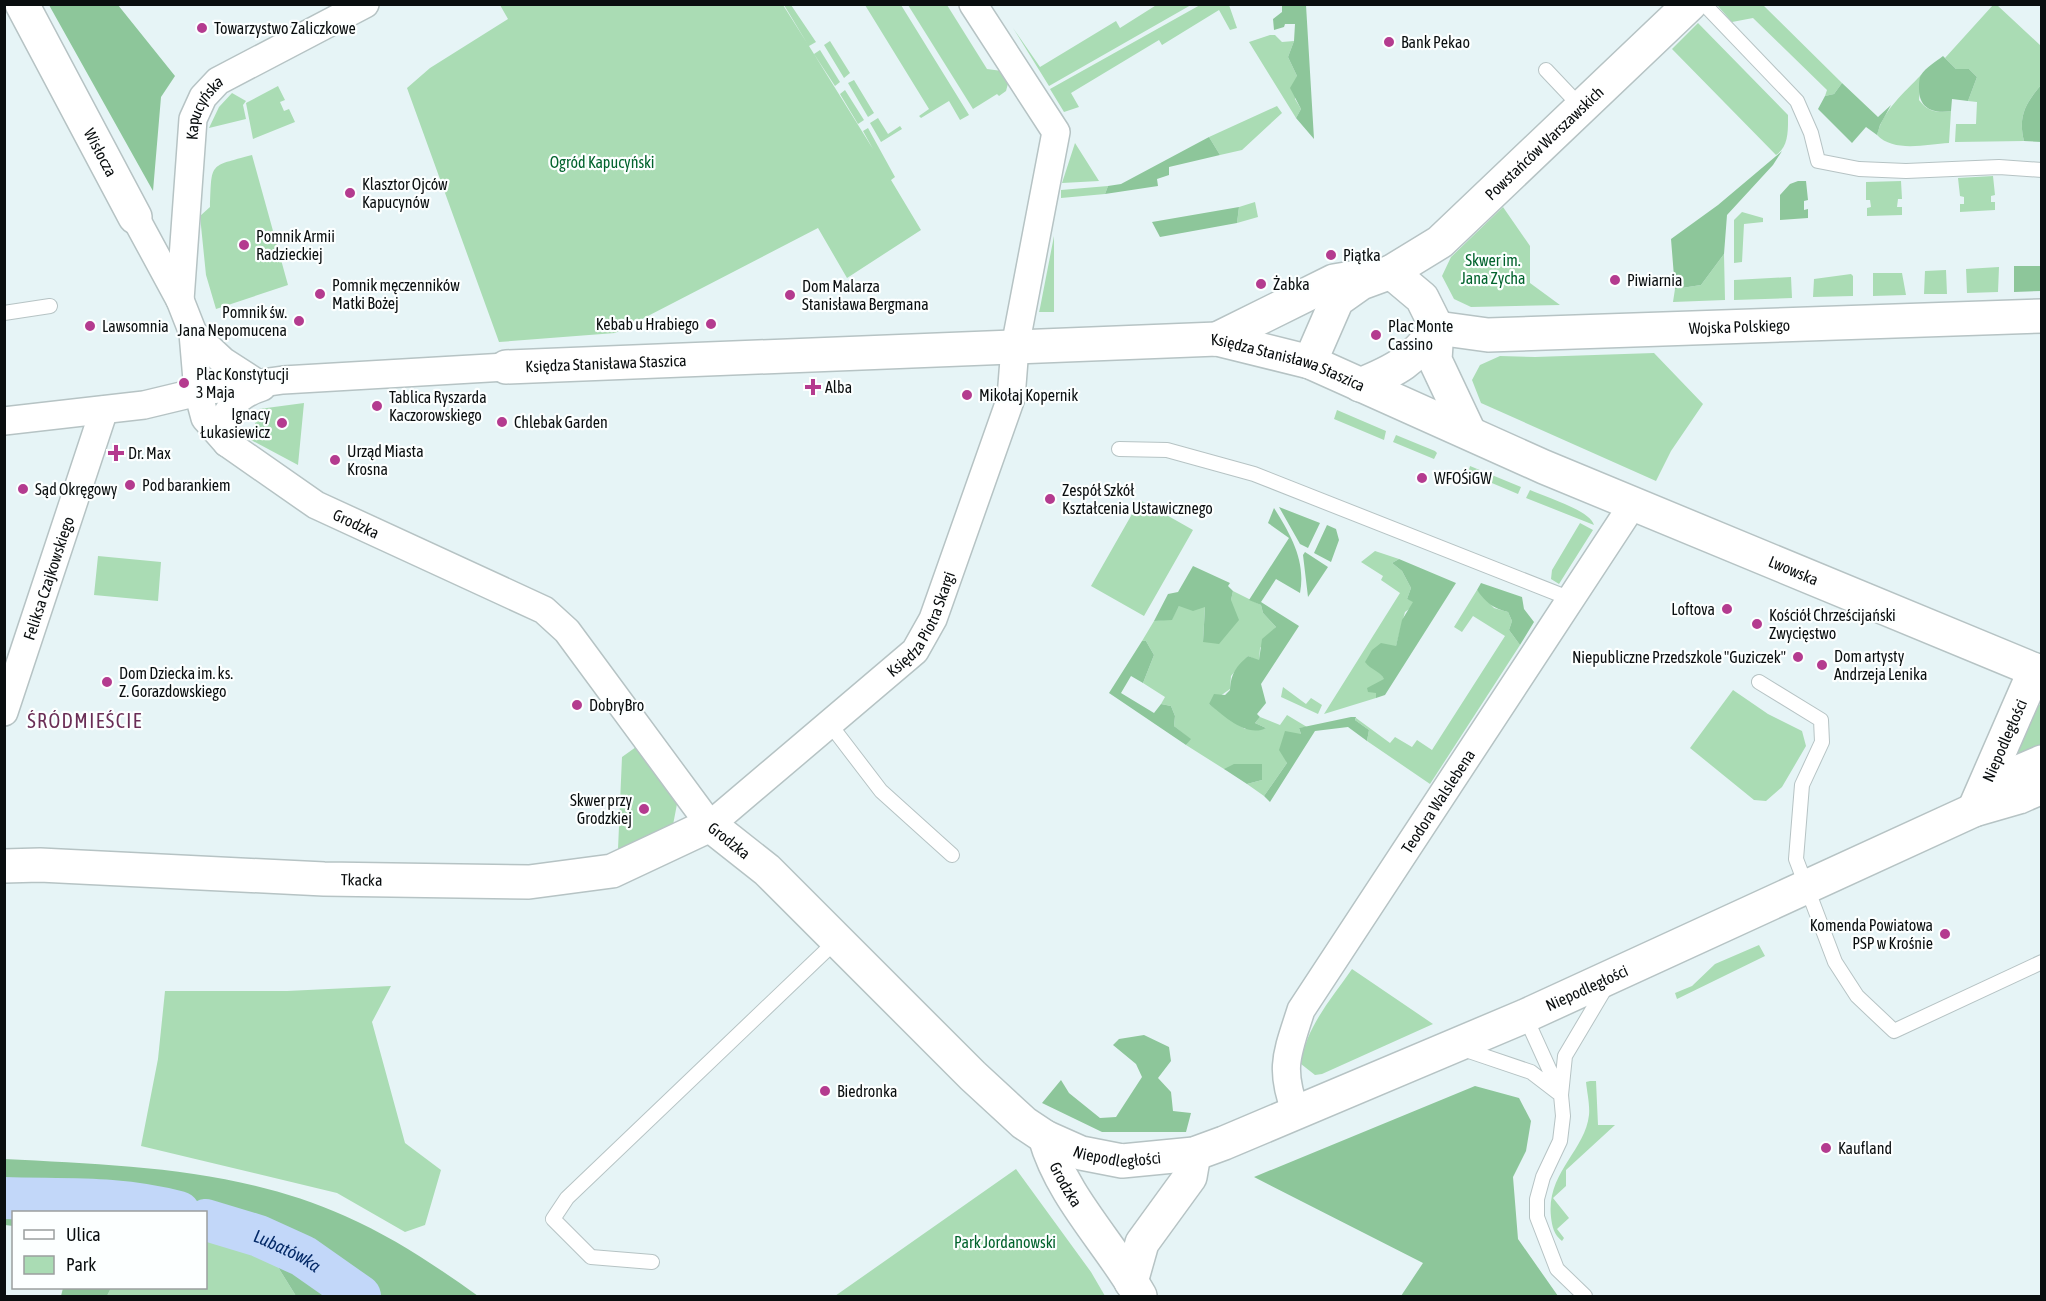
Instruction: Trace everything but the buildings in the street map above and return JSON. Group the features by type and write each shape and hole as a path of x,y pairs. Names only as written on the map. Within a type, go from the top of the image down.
{"street":[{"name":"Wisłocza","path":"22,4 180,300"},
{"name":"Kapucyńska","path":"180,300 193,118 202,97 218,81 365,4"},
{"path":"973,4 1056,132 1015,347"},
{"name":"Powstańców Warszawskich","path":"1391,272 1440,242 1690,4"},
{"path":"1310,362 1337,300 1361,283 1391,272"},
{"path":"1217,339 1335,281 1391,272 1422,298 1437,328 1436,360 1469,432"},
{"path":"4,421 160,402 198,392 194,333 180,300"},
{"name":"Wojska Polskiego","path":"1437,328 1488,335 2042,316"},
{"path":"1360,385 1392,371 1419,351 1437,328"},
{"path":"194,333 223,361 270,382"},
{"name":"Księdza Stanisława Staszica","path":"198,392 270,382 506,367 1217,339 1310,362 1544,467"},
{"name":"Księdza Piotra Skargi","path":"710,825 915,651 933,619 1011,398 1015,347"},
{"path":"227,443 223,426 231,405 270,382"},
{"name":"Grodzka","path":"198,392 205,418 227,443 316,506 544,610 567,631 710,825 767,870 973,1076 1024,1123 1045,1137 1052,1163 1065,1185 1136,1289"},
{"name":"Feliksa Czajkowskiego","path":"4,712 104,410"},
{"name":"Lwowska","path":"1544,467 2038,672"},
{"name":"Teodora Walslebena","path":"1296,1113 1286,1087 1285,1060 1301,1010 1633,504"},
{"name":"Niepodległości","path":"1974,810 2038,672"},
{"name":"Niepodległości","path":"1974,810 2012,776 2042,762"},
{"name":"Niepodległości","path":"1045,1137 1081,1153 1122,1161 1194,1154 1525,1016 1974,810 2019,797 2042,787"},
{"name":"Tkacka","path":"4,866 40,865 324,879 529,882 612,871 710,825"},
{"path":"1136,1289 1142,1243 1190,1177 1194,1154"}],"lane":[{"path":"1704,4 1797,101 1811,133 1818,161 1858,169 1999,167 2042,170"},
{"path":"1546,70 1581,107"},
{"path":"4,313 50,306"},
{"path":"1119,449 1167,450 1254,474 1571,599"},
{"path":"1759,682 1821,720 1822,742 1802,785 1796,859 1835,962 1857,996 1894,1031 2042,962"},
{"path":"829,723 881,791 952,855"},
{"path":"652,1262 591,1257 553,1219 567,1198 836,941"},
{"path":"1585,1296 1557,1269 1537,1217 1537,1199 1543,1177 1560,1141 1565,1056 1612,975"},
{"path":"1525,1016 1561,1095"},
{"path":"1455,1046 1531,1072 1561,1095"}],"green space":[{"path":"1158,4 1191,5 1049,86 1013,28 1040,67 1116,21 1120,28"},
{"path":"49,5 118,5 175,76 161,97 153,191"},
{"name":"Ogród Kapucyński","path":"500,5 783,5 807,43 784,5 791,5 816,42 809,46 873,149 863,131 868,128 895,177 891,180 921,230 847,278 818,228 615,333 499,342 407,88 430,68 508,19"},
{"path":"865,5 901,5 969,115 960,120 949,101 921,118 919,116 929,109"},
{"path":"908,5 947,5 987,69 1002,71 1009,80 1006,91 973,109"},
{"path":"1200,5 1229,5 1237,28 1230,30 1219,10 1162,45 1159,40 1071,93 1079,107 1064,112 1050,89"},
{"path":"1282,5 1306,5 1314,139 1296,118 1301,109 1290,88 1297,76 1288,57 1294,41 1295,24 1285,24 1284,27 1274,30 1273,19 1282,12"},
{"path":"1717,5 1763,5 1842,83 1834,94 1825,96 1827,90 1753,18 1732,22"},
{"path":"1993,5 1997,5 2041,46 2041,85 2024,111 2022,132 2024,141 1955,142 1956,124 1976,124 1977,102 1968,101 1977,77 1969,69 1956,69 1945,58"},
{"path":"1698,23 1788,115 1786,143 1776,155 1672,49"},
{"path":"1275,35 1282,42 1294,41 1288,57 1297,76 1295,99 1301,109 1296,118 1249,42"},
{"path":"830,41 850,73 844,78 824,45"},
{"path":"820,50 840,82 835,86 814,54"},
{"path":"1943,56 1956,69 1969,69 1977,77 1968,101 1952,99 1951,111 1939,112 1925,106 1920,96 1919,82 1923,72"},
{"path":"1921,75 1919,100 1933,111 1951,111 1949,143 1901,146 1884,141 1877,135 1884,118 1895,102"},
{"path":"854,80 874,113 868,117 848,83"},
{"path":"1842,83 1878,117 1891,105 1877,135 1866,127 1852,143 1818,109 1825,96 1834,94"},
{"path":"2041,85 2041,142 2024,141 2022,125 2024,111"},
{"path":"278,86 285,100 280,102 284,111 289,109 295,122 253,139 246,103"},
{"path":"845,90 864,120 858,124 840,94"},
{"path":"232,93 246,101 243,105 246,119 209,128 219,107"},
{"path":"1277,106 1282,113 1242,150 1220,155 1209,137"},
{"path":"878,118 888,134 900,126 902,129 881,142 870,123"},
{"path":"1209,137 1220,155 1169,167 1169,175 1157,179 1158,186 1105,194 1108,186 1121,184"},
{"path":"1075,143 1099,181 1062,183"},
{"path":"1782,151 1773,165 1727,215 1724,254 1701,285 1675,289 1671,239 1718,205"},
{"path":"252,155 288,285 216,309 206,275 200,216 210,207 211,182 215,169 227,162"},
{"path":"1993,176 1995,195 1991,196 1991,202 1995,202 1995,210 1960,212 1960,204 1964,204 1964,197 1960,196 1958,178"},
{"path":"1806,181 1808,200 1804,201 1804,210 1808,209 1808,218 1780,220 1780,195 1790,184"},
{"path":"1901,181 1902,199 1898,199 1897,207 1902,207 1902,215 1867,216 1867,208 1871,207 1870,200 1866,200 1866,182"},
{"path":"1108,186 1105,194 1061,198 1061,190"},
{"path":"1255,202 1258,217 1237,223 1239,207"},
{"path":"1239,207 1237,223 1160,237 1152,222"},
{"name":"Skwer im. Jana Zycha","path":"1503,207 1530,246 1530,283 1560,305 1471,307 1454,299 1442,276 1451,257"},
{"path":"1742,212 1763,218 1763,222 1744,224 1742,262 1734,263 1734,220"},
{"path":"1054,236 1054,312 1039,312 1040,308"},
{"path":"1724,254 1725,300 1673,302 1675,289 1701,285"},
{"path":"2014,266 2040,266 2041,291 2014,292"},
{"path":"1999,267 1998,292 1967,293 1966,269"},
{"path":"1946,270 1947,294 1924,294 1925,271"},
{"path":"1873,273 1902,273 1906,295 1873,296"},
{"path":"1851,274 1853,276 1853,296 1813,297 1814,279"},
{"path":"1791,277 1792,298 1734,300 1734,280"},
{"path":"1654,353 1703,404 1671,451 1656,481 1481,403 1472,380 1480,365 1500,356"},
{"path":"304,403 298,465 251,440 259,409"},
{"path":"1337,410 1386,431 1384,440 1334,419"},
{"path":"1396,435 1435,451 1437,453 1434,459 1393,442"},
{"path":"1470,466 1521,487 1518,494 1468,473"},
{"path":"1530,490 1576,509 1591,519 1594,525 1526,498"},
{"path":"1140,500 1193,530 1144,616 1091,586"},
{"path":"1279,507 1320,523 1308,548 1300,544"},
{"path":"1274,508 1296,549 1301,570 1300,593 1276,579 1261,602 1299,626 1261,684 1266,703 1257,714 1260,717 1255,723 1266,728 1251,730 1236,724 1209,704 1214,694 1225,695 1230,690 1235,671 1248,656 1259,660 1262,639 1276,627 1263,613 1261,605 1249,600 1289,538 1268,523"},
{"path":"1580,523 1593,530 1559,584 1551,579 1552,570"},
{"path":"1327,525 1336,529 1339,540 1331,562 1314,553"},
{"path":"1375,551 1399,559 1392,563 1402,571 1411,588 1407,599 1414,601 1412,607 1405,612 1396,646 1381,674 1385,680 1376,698 1324,714 1400,593 1381,580 1383,576 1361,562"},
{"path":"1305,552 1328,567 1308,597 1303,555"},
{"path":"98,556 161,562 158,601 94,595"},
{"path":"1399,559 1456,583 1385,695 1376,698 1376,693 1368,692 1367,688 1384,679 1365,662 1372,650 1381,643 1396,646 1402,620 1413,602 1407,599 1411,588 1402,571 1392,563"},
{"path":"1193,566 1230,583 1228,586 1233,591 1231,600 1239,620 1219,644 1203,642 1205,607 1193,611 1179,606 1172,620 1154,621 1168,594 1178,592"},
{"path":"1481,583 1522,597 1524,609 1534,622 1520,645 1509,630 1512,621 1508,612 1494,607 1484,598 1477,590"},
{"path":"1477,590 1494,608 1508,612 1512,621 1509,630 1520,645 1430,784 1367,741 1369,730 1355,720 1356,718 1390,743 1395,737 1412,747 1417,740 1432,750 1505,636 1473,616 1462,632 1454,627"},
{"path":"1233,591 1261,605 1263,613 1276,627 1260,648 1259,661 1248,656 1231,676 1230,689 1209,704 1245,729 1266,728 1255,723 1260,717 1280,725 1287,715 1307,727 1299,728 1301,734 1284,753 1287,763 1264,796 1247,784 1262,780 1224,769 1186,745 1190,739 1174,726 1175,716 1171,706 1161,704 1165,697 1143,683 1154,655 1146,641 1142,641 1154,621 1172,619 1179,606 1205,606 1203,642 1231,600"},
{"path":"1142,641 1146,641 1154,655 1143,683 1131,676 1121,693 1154,713 1161,704 1171,706 1175,716 1174,726 1191,739 1186,745 1109,693"},
{"path":"1283,687 1306,704 1311,698 1322,705 1318,714 1281,697"},
{"path":"1733,690 1768,714 1802,731 1806,746 1782,787 1766,801 1754,800 1690,748"},
{"path":"2041,703 2041,748 2012,760 2032,713"},
{"path":"1356,717 1355,720 1369,730 1367,741 1348,727 1315,731 1270,802 1264,796 1287,763 1279,750 1285,731 1301,734 1299,728"},
{"path":"636,747 671,791 677,804 673,825 640,845 618,849 622,757"},
{"path":"1234,764 1262,764 1262,780 1247,784 1224,769"},
{"path":"1759,945 1765,956 1677,999 1675,993 1692,986 1715,964"},
{"path":"1352,969 1433,1024 1322,1074 1315,1075 1301,1064 1308,1038 1320,1014"},
{"path":"391,986 372,1022 405,1143 441,1170 425,1225 405,1232 337,1193 141,1146 158,1059 165,991 287,991"},
{"path":"1144,1035 1169,1047 1171,1061 1158,1078 1171,1092 1173,1111 1191,1113 1186,1132 1102,1132 1042,1103 1061,1080 1069,1093 1100,1118 1116,1117 1142,1077 1136,1064 1113,1045 1119,1039"},
{"path":"1596,1081 1598,1125 1615,1125 1566,1170 1566,1186 1553,1198 1569,1218 1557,1229 1564,1238 1562,1241 1553,1227 1551,1201 1560,1175 1586,1128 1589,1103 1586,1082"},
{"path":"1475,1086 1519,1098 1531,1121 1526,1151 1513,1177 1518,1239 1558,1296 1401,1296 1423,1263 1254,1177"},
{"path":"4,1159 134,1167 221,1178 305,1200 363,1224 414,1253 478,1296 296,1296 273,1259 207,1240 207,1211 12,1211 12,1226 5,1225"},
{"name":"Park Jordanowski","path":"1016,1169 1091,1272 1105,1296 835,1296"},
{"path":"207,1240 273,1259 296,1296 107,1296 110,1289 207,1289"},
{"path":"63,1289 110,1289 107,1296 61,1296"}],"waterway":[{"name":"Lubatówka","path":"4,1198 113,1201 174,1211"},
{"name":"Lubatówka","path":"207,1220 259,1236 303,1256 360,1296"}],"place":[{"name":"Towarzystwo Zaliczkowe","path":"202,28"},
{"name":"Bank Pekao","path":"1389,42"},
{"name":"Klasztor Ojców Kapucynów","path":"350,193"},
{"name":"Pomnik Armii Radzieckiej","path":"244,245"},
{"name":"Piątka","path":"1331,255"},
{"name":"Piwiarnia","path":"1615,280"},
{"name":"Żabka","path":"1261,284"},
{"name":"Pomnik męczenników Matki Bożej","path":"320,294"},
{"name":"Dom Malarza Stanisława Bergmana","path":"790,295"},
{"name":"Pomnik św. Jana Nepomucena","path":"299,321"},
{"name":"Kebab u Hrabiego","path":"711,324"},
{"name":"Lawsomnia","path":"90,326"},
{"name":"Plac Monte Cassino","path":"1376,335"},
{"name":"Plac Konstytucji 3 Maja","path":"184,383"},
{"name":"Alba","path":"813,387"},
{"name":"Mikołaj Kopernik","path":"967,395"},
{"name":"Tablica Ryszarda Kaczorowskiego","path":"377,406"},
{"name":"Chlebak Garden","path":"502,422"},
{"name":"Ignacy Łukasiewicz","path":"282,423"},
{"name":"Dr. Max","path":"116,453"},
{"name":"Urząd Miasta Krosna","path":"335,460"},
{"name":"WFOŚiGW","path":"1422,478"},
{"name":"Pod barankiem","path":"130,485"},
{"name":"Sąd Okręgowy","path":"23,489"},
{"name":"Zespół Szkół Kształcenia Ustawicznego","path":"1050,499"},
{"name":"Loftova","path":"1727,609"},
{"name":"Kościół Chrześcijański Zwycięstwo","path":"1757,624"},
{"name":"Niepubliczne Przedszkole \"Guziczek\"","path":"1798,657"},
{"name":"Dom artysty Andrzeja Lenika","path":"1822,665"},
{"name":"Dom Dziecka im. ks. Z. Gorazdowskiego","path":"107,682"},
{"name":"DobryBro","path":"577,705"},
{"name":"Skwer przy Grodzkiej","path":"644,809"},
{"name":"Komenda Powiatowa PSP w Krośnie","path":"1945,934"},
{"name":"Biedronka","path":"825,1091"},
{"name":"Kaufland","path":"1826,1148"}],"district":[{"name":"ŚRÓDMIEŚCIE","path":"85,720"}]}
